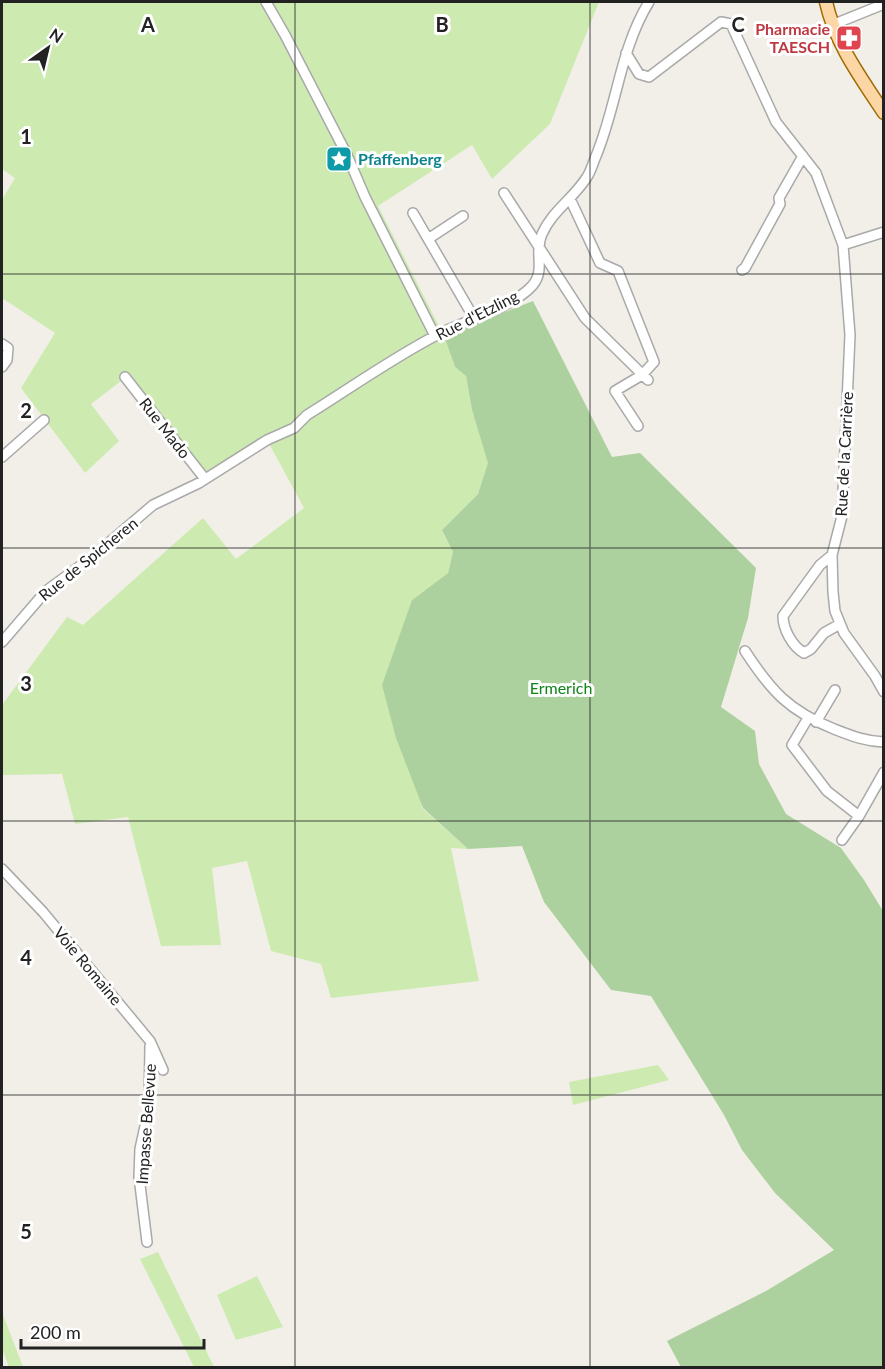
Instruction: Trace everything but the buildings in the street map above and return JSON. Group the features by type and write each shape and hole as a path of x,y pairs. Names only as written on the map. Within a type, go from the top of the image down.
{"main road":[{"path":"826,2 839,42 884,113"}],"street":[{"path":"266,2 347,155 365,197 435,336"},
{"name":"Rue d'Etzling","path":"153,505 205,479 267,440 294,428 307,415 435,336 516,298 530,288 540,272 538,247 542,234 556,210 577,190 590,170 605,134 626,53 638,20 649,2"},
{"path":"832,25 884,4"},
{"name":"Rue de la Carrière","path":"626,53 639,74 649,77 721,22 731,24 776,122 816,173 843,244 850,334 842,516 832,555 835,611 844,633 884,692"},
{"path":"742,270 780,204 779,198 803,156"},
{"path":"504,193 585,318 645,377"},
{"path":"572,203 600,263 618,271 654,362 645,377 615,391 638,426"},
{"path":"413,213 474,318"},
{"path":"428,238 463,216"},
{"path":"843,244 884,232"},
{"path":"2,344 8,348 7,360 2,367"},
{"name":"Rue Mado","path":"125,377 205,479"},
{"path":"2,457 44,420"},
{"name":"Rue de Spicheren","path":"2,642 46,591 91,558 153,505"},
{"path":"832,555 820,564 783,616 783,621 786,631 799,651 804,653 811,649 824,633 840,624"},
{"path":"745,651 769,685 787,704 812,720 864,741 884,742"},
{"path":"835,690 792,745 827,791 859,816"},
{"path":"842,840 859,816 884,772"},
{"name":"Voie Romaine","path":"2,869 43,912 150,1041 163,1070"},
{"name":"Impasse Bellevue","path":"147,1242 139,1177 140,1149 149,1108 150,1041"}],"green space":[{"path":"2,2 599,2 550,124 492,179 472,145 378,206 444,336 455,367 466,376 472,410 489,463 478,494 442,530 453,552 448,573 412,600 422,808 468,849 451,848 479,981 331,998 321,964 271,951 247,861 212,868 221,945 161,946 128,817 75,824 62,774 2,775 2,705 67,617 83,625 203,518 236,559 304,508 267,440 205,479 125,378 91,404 119,441 85,473 21,388 55,333 2,298 2,200 15,178 2,169"},
{"name":"Ermerich","path":"533,301 612,457 640,453 756,568 748,618 721,707 755,731 759,764 786,814 841,848 883,911 883,1367 681,1367 667,1341 766,1291 834,1250 775,1193 742,1150 724,1115 651,996 611,990 544,902 522,846 468,849 423,808 396,738 382,685 412,600 448,573 453,552 442,530 478,494 488,463 472,410 466,376 455,367 444,336"},
{"path":"658,1065 669,1080 573,1105 569,1082"},
{"path":"158,1252 214,1367 194,1367 140,1259"},
{"path":"257,1276 283,1327 236,1340 217,1295"},
{"path":"2,1312 23,1367 9,1367 2,1349"}],"place":[{"name":"Pharmacie TAESCH","path":"849,38"},
{"name":"Pfaffenberg","path":"339,159"}]}
